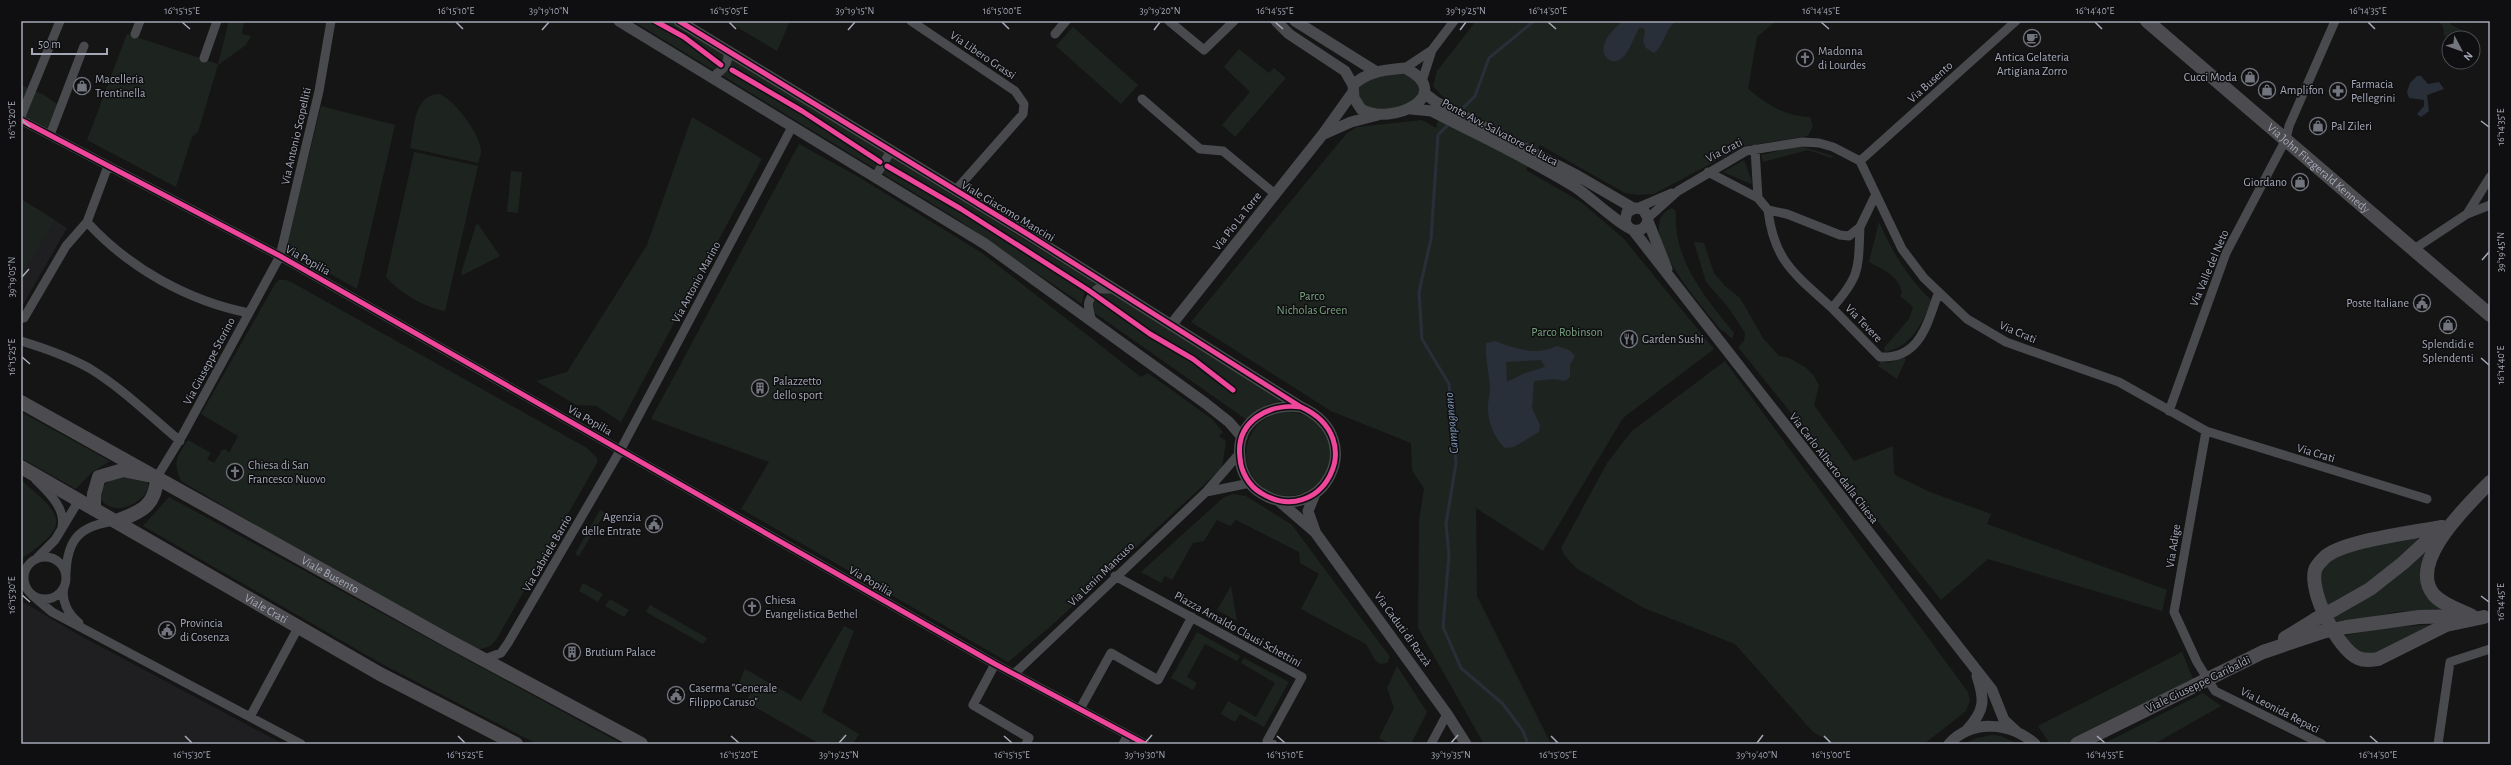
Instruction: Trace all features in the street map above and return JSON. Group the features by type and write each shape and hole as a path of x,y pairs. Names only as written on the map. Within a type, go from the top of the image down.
{"main road":[{"name":"Via John Fitzgerald Kennedy","path":"2147,21 2490,315"},
{"name":"Viale Busento","path":"21,402 484,659 641,744"},
{"name":"Viale Crati","path":"23,468 380,674 508,742"},
{"path":"79,500 100,477 123,470 158,477 157,492 149,503 137,514 116,521"},
{"path":"94,509 94,494 100,477"},
{"path":"2482,616 2434,595 2427,577 2431,557 2463,511 2490,482"},
{"path":"2319,625 2335,609 2370,589 2403,563 2441,527 2463,511"},
{"path":"2441,527 2364,542 2336,549 2328,554 2315,570 2315,586 2321,605 2338,638 2357,657 2366,660 2378,659 2446,625 2482,616"},
{"path":"2319,625 2347,627 2419,617 2482,616"},
{"name":"Viale Giuseppe Garibaldi","path":"2077,744 2319,625"}],"street":[{"path":"21,116 60,21"},
{"path":"135,34 140,21"},
{"path":"204,58 217,21"},
{"name":"Via Antonio Scopelliti","path":"280,256 319,91 331,21"},
{"path":"619,21 985,244 1206,403 1229,422 1242,437"},
{"name":"Viale Giacomo Mancini","path":"679,21 1172,324 1302,407 1314,412 1325,422 1332,433 1336,450 1332,472 1327,482 1315,494 1298,501 1279,501 1263,495 1250,483 1244,474 1239,454 1242,437 1249,424 1266,411 1287,405 1302,407"},
{"name":"Via Libero Grassi","path":"911,21 1014,91 1024,104 1023,114 956,191"},
{"path":"1055,34 1066,21"},
{"path":"1169,21 1204,50 1234,21"},
{"path":"1276,21 1288,34 1345,71 1361,109 1378,115 1411,109 1419,104 1424,93 1422,81 1432,50"},
{"path":"1295,21 1375,71"},
{"path":"1353,88 1361,78 1375,71 1405,68 1432,50 1454,21"},
{"name":"Via Busento","path":"1860,161 2016,21"},
{"name":"Via Valle del Neto","path":"2169,411 2226,253 2286,140 2289,126 2335,21"},
{"path":"50,135 84,46"},
{"path":"711,78 722,71 728,62 728,51"},
{"path":"1405,68 1415,73 1422,81"},
{"name":"Via Pio La Torre","path":"1172,324 1323,134 1353,88"},
{"name":"Ponte Avv. Salvatore de Luca","path":"1424,93 1434,106 1576,181"},
{"path":"1142,99 1200,149 1223,151 1275,194"},
{"name":"Ponte Avv. Salvatore de Luca","path":"1411,109 1434,106"},
{"name":"Via Pio La Torre","path":"1323,134 1351,122 1378,115"},
{"name":"Via Popilia","path":"21,120 280,256 621,449 995,664 1145,744"},
{"name":"Via Antonio Marino","path":"621,449 792,127"},
{"name":"Via Crati","path":"1635,208 1678,191 1708,172 1755,149 1802,142 1819,143 1833,147 1860,161 1902,248 1912,264 1938,294 1967,320 2006,342 2119,382 2206,431 2427,499"},
{"path":"1755,149 1758,198"},
{"path":"875,177 891,151"},
{"path":"24,318 66,246 87,222 108,166"},
{"path":"1708,172 1758,198 1768,210 1787,214 1840,235 1848,236 1860,227"},
{"path":"2467,214 2490,177"},
{"path":"1576,181 1645,212 1648,220 1644,228 1631,229 1625,219 1627,212 1635,208"},
{"name":"Via Carlo Alberto dalla Chiesa","path":"1576,181 1631,229 1976,669 1992,690 2004,720 2017,732"},
{"name":"Via Crati","path":"1648,220 1678,191"},
{"name":"Via Tevere","path":"1832,308 1851,286 1858,272 1860,227 1876,194"},
{"path":"2414,249 2467,214 2490,205"},
{"name":"Via Tevere","path":"1768,210 1771,234 1784,262 1880,357 1890,358 1899,355 1923,336 1938,294"},
{"name":"Via Carlo Alberto dalla Chiesa","path":"1648,220 1673,283"},
{"path":"87,222 98,234 143,269 185,294 227,309 249,314"},
{"name":"Via Giuseppe Storino","path":"158,477 180,440 280,256"},
{"path":"1092,321 1087,306 1090,297 1097,289 1115,289"},
{"path":"21,340 53,351 89,368 119,389 180,440"},
{"name":"Via Adige","path":"2197,662 2174,612 2206,431"},
{"name":"Via Gabriele Barrio","path":"484,659 501,653 508,643 621,449"},
{"name":"Via Lenin Mancuso","path":"1014,674 1115,576 1206,492 1239,454"},
{"path":"23,468 57,504 62,517 61,531"},
{"path":"1206,492 1250,483"},
{"name":"Via Caduti di Razzà","path":"1315,494 1308,511 1315,532"},
{"path":"79,500 61,531 48,548 28,563 24,577 27,591 48,610 301,744"},
{"name":"Via Caduti di Razzà","path":"1279,501 1315,532 1447,714 1466,744"},
{"path":"86,629 75,620 67,609 63,597 68,554 78,535 89,527 116,521"},
{"path":"28,563 41,557 54,559 60,563 66,575"},
{"name":"Piazza Arnaldo Clausi Schettini","path":"1115,576 1302,677 1267,741 1273,744"},
{"path":"27,591 44,599 50,598 61,591 64,586"},
{"path":"1080,709 1111,653 1158,680 1192,617"},
{"path":"250,717 299,626"},
{"path":"2438,744 2450,662 2490,649"},
{"name":"Via Leonida Repaci","path":"2197,662 2215,690 2322,744"},
{"path":"995,664 973,705 1029,738 1026,744"},
{"name":"Via Carlo Alberto dalla Chiesa","path":"1967,730 1976,720 1983,705 1983,695 1976,669"},
{"path":"1431,744 1447,714"},
{"path":"1949,744 1967,730 1991,726 2017,732 2035,744"},
{"path":"1122,744 1128,735"}],"shaded area":[{"path":"1623,21 1676,21 1669,28 1660,46 1654,53 1646,48 1643,42 1645,31 1643,28 1639,28 1630,48 1625,55 1618,60 1611,61 1604,53 1603,49 1605,41 1614,29"},
{"path":"2417,76 2421,76 2428,84 2439,82 2444,89 2427,95 2429,111 2421,117 2417,114 2424,106 2424,100 2409,98 2407,92 2410,83"},
{"path":"21,199 67,228 21,308"},
{"path":"1495,341 1518,349 1534,351 1541,351 1557,346 1569,350 1575,356 1570,365 1570,377 1565,381 1554,379 1534,381 1532,408 1540,425 1539,432 1514,447 1505,448 1501,444 1490,423 1488,405 1490,389 1486,343","holes":["1541,360 1545,367 1525,373 1507,382 1506,362"]},
{"path":"23,602 79,635 283,744 21,744 21,606"}],"green space":[{"path":"229,21 244,21 242,34 251,36 246,45 218,65 198,132 192,137 176,187 87,140 127,34 218,64"},
{"path":"633,21 671,21 1096,284 1084,293 1082,304 954,217"},
{"path":"727,21 790,21 777,51"},
{"path":"1476,21 1776,21 1757,37 1748,89 1777,109 1792,114 1810,117 1813,126 1808,136 1744,146 1654,194 1638,195 1625,193 1540,145 1526,170 1581,202 1623,238 1714,349 1623,418 1543,551 1476,508 1477,596 1551,744 1484,744 1418,628 1419,521 1424,489 1412,470 1411,443 1331,411 1191,322 1347,133 1357,127 1422,120 1436,128 1444,98 1433,86 1437,71"},
{"path":"2439,21 2449,21 2450,24 2461,30 2443,30"},
{"path":"1073,27 1138,85 1121,104 1056,46"},
{"path":"1239,49 1269,73 1274,68 1286,78 1235,137 1222,125 1250,92 1224,67"},
{"path":"1404,71 1413,75 1422,92 1410,107 1368,111 1355,92 1362,80"},
{"path":"21,85 44,95 61,107 50,135 21,120"},
{"path":"438,94 451,102 458,109 471,127 480,144 481,152 478,163 410,148 414,123 419,107 424,100 430,96"},
{"path":"321,106 395,125 357,289 295,254 287,244"},
{"path":"692,117 762,159 621,422 596,406 576,405 536,381 567,372 647,245"},
{"path":"799,144 857,176 982,253 1141,377 1148,373 1212,419 1223,432 1219,436 1226,441 1222,468 1051,626 1008,662 741,509 769,462 651,419"},
{"path":"1800,146 1833,156 1832,158 1808,150 1763,162 1761,155"},
{"path":"414,152 478,166 445,311 421,303 405,294 386,277"},
{"path":"1744,160 1752,182 1751,184 1723,172"},
{"path":"511,171 522,172 518,213 507,212"},
{"path":"24,201 55,220 21,277 21,206"},
{"path":"1672,208 1676,211 1676,229 1685,262 1702,292 1734,333 1732,339 1724,331 1722,331 1701,306 1674,269 1664,250 1659,232 1661,218"},
{"path":"1879,222 1889,244 1901,264 1915,283 1932,301 1924,318 1909,340 1894,349 1885,352 1884,348 1909,319 1913,307 1900,296 1902,293 1898,282 1885,270 1869,262"},
{"path":"478,224 500,256 463,275 461,273 476,225"},
{"path":"1694,242 1704,243 1714,273 1725,286 1740,298 1763,338 1779,356 1789,358 1805,367 1814,376 1819,386 1814,405 1854,461 1893,446 1894,473 1897,476 1930,492 1991,514 1987,524 2167,590 2162,611 1988,559 1941,600 1738,347 1744,341 1745,333 1728,307 1706,282"},
{"path":"279,280 286,280 293,283 587,448 597,458 597,463 496,640 490,646 478,650 295,548 181,481 176,464 181,451 188,440 211,453 207,459 214,463 222,450 226,449 229,453 238,436 201,414 275,284"},
{"path":"1108,291 1285,400 1268,404 1247,420 1092,311 1093,304 1097,298"},
{"path":"1904,357 1906,359 1897,379 1878,366 1881,361 1889,363"},
{"path":"1725,361 1968,692 1970,700 1966,711 1924,744 1835,744 1813,732 1735,644 1644,608 1576,568 1564,555 1561,548 1607,463 1632,431"},
{"path":"21,412 110,461 91,473 76,489 21,458"},
{"path":"1280,412 1296,412 1312,419 1323,430 1330,446 1330,462 1327,470 1318,484 1312,489 1296,496 1280,496 1264,489 1253,478 1246,462 1246,446 1253,430 1264,419"},
{"path":"129,475 138,477 148,483 149,486 139,500 125,507 117,508 109,506 103,502 98,494 101,489 111,480"},
{"path":"21,480 46,502 53,511 56,520 55,528 49,537 21,559"},
{"path":"1233,494 1246,496 1292,525 1390,657 1387,663 1380,664 1375,660 1366,644 1301,609 1319,574 1300,563 1299,552 1236,520 1230,526 1217,520 1204,541 1193,543 1172,580 1165,576 1161,583 1141,572 1224,497"},
{"path":"169,497 622,744 537,744 382,664 143,526"},
{"path":"600,510 605,513 579,556 575,554"},
{"path":"2416,537 2420,544 2389,569 2328,607 2319,585 2321,570 2337,554"},
{"path":"2427,551 2426,559 2442,609 2396,612 2319,627 2318,624"},
{"path":"583,583 603,594 598,602 579,591"},
{"path":"1231,586 1237,621 1217,610"},
{"path":"610,599 629,610 624,617 605,606"},
{"path":"650,605 707,638 703,644 646,612"},
{"path":"2438,624 2380,654 2364,656 2343,636 2385,628"},
{"path":"844,626 854,631 822,712 859,734 853,744 820,744 746,702 751,692 738,685 745,669 801,701"},
{"path":"1197,632 1240,656 1237,661 1205,644 1187,677 1197,683 1193,690 1171,678"},
{"path":"2182,652 2193,679 2067,744 2050,744 2038,726"},
{"path":"1244,658 1289,682 1264,727 1240,714 1235,722 1221,714 1228,701 1256,717 1275,683 1241,663"},
{"path":"1397,666 1427,712 1411,744 1390,744 1379,738 1394,708 1387,688"},
{"path":"2203,693 2221,706 2154,744 2103,744"},
{"path":"1992,735 2001,736 2018,744 1964,744 1977,738"}],"waterway":[{"name":"Campagnano","path":"1460,111 1475,96 1489,58 1534,21"},
{"name":"Campagnano","path":"1450,123 1438,135 1431,239 1419,292 1422,339 1449,384 1456,463 1446,524 1449,555 1443,627 1461,668 1503,704 1523,731 1528,744"}],"cycle path":[{"path":"655,21 684,37 721,65"},
{"path":"679,21 1029,235 1301,407 1322,421 1333,439 1335,458 1330,476 1318,490 1302,500 1283,501 1261,493 1249,483 1242,468 1240,445 1243,434 1257,417 1277,408 1301,407"},
{"path":"732,70 802,111 880,162"},
{"path":"21,120 280,256 995,664 1145,744"},
{"path":"887,166 961,209 1088,290 1150,334 1193,359 1233,390"}],"place":[{"name":"Antica Gelateria Artigiana Zorro","path":"2032,38"},
{"name":"Madonna di Lourdes","path":"1805,58"},
{"name":"Cucci Moda","path":"2250,77"},
{"name":"Macelleria Trentinella","path":"82,86"},
{"name":"Amplifon","path":"2267,90"},
{"name":"Farmacia Pellegrini","path":"2338,91"},
{"name":"Pal Zileri","path":"2318,126"},
{"name":"Giordano","path":"2300,182"},
{"name":"Poste Italiane","path":"2422,303"},
{"name":"Splendidi e Splendenti","path":"2448,325"},
{"name":"Garden Sushi","path":"1629,339"},
{"name":"Palazzetto dello sport","path":"760,388"},
{"name":"Chiesa di San Francesco Nuovo","path":"235,472"},
{"name":"Agenzia delle Entrate","path":"654,524"},
{"name":"Chiesa Evangelistica Bethel","path":"752,607"},
{"name":"Provincia di Cosenza","path":"167,630"},
{"name":"Brutium Palace","path":"572,652"},
{"name":"Caserma \"Generale Filippo Caruso\"","path":"676,695"}],"park label":[{"name":"Parco Nicholas Green","path":"1312,303"},
{"name":"Parco Robinson","path":"1567,332"}]}
